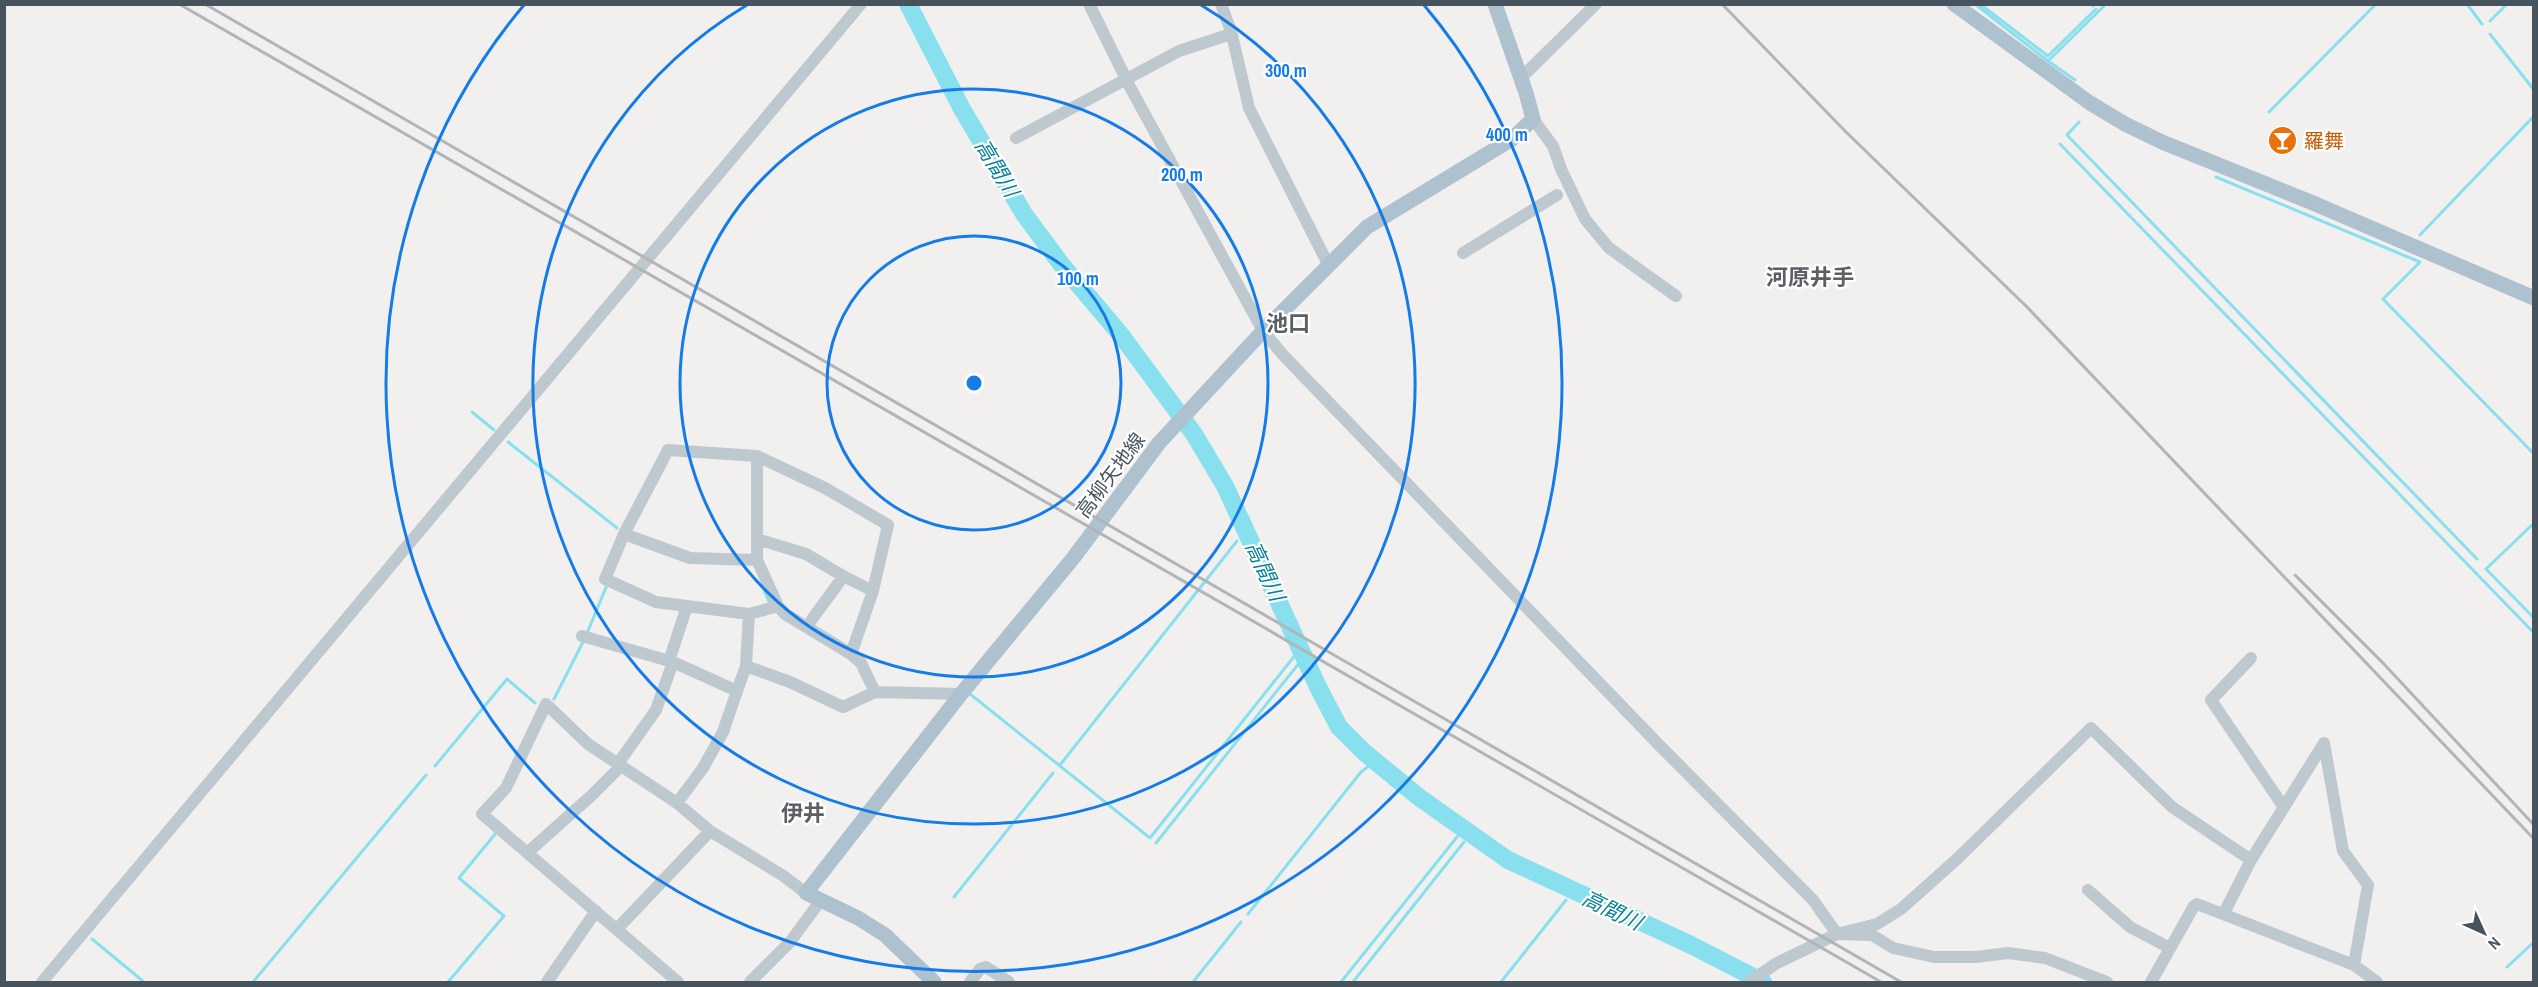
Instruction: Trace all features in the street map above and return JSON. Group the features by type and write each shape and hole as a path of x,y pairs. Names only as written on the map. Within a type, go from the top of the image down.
{"main road":[{"path":"1495,4 1533,119"},
{"path":"1954,4 2090,103 2134,129 2534,298"},
{"name":"高柳矢地線","path":"806,892 961,694 1074,557 1160,443 1263,330 1367,227 1512,140 1533,119"},
{"path":"806,892 885,934 928,980"}],"street":[{"path":"42,982 861,4"},
{"path":"1089,4 1126,79 1263,330 1284,356 1662,748 1813,900 1837,934"},
{"path":"1221,4 1231,34 1249,108 1329,266"},
{"path":"1521,78 1596,4"},
{"path":"1016,138 1179,51 1231,34"},
{"path":"1533,119 1553,146 1561,169 1585,219 1609,248 1676,296"},
{"path":"1463,253 1557,195"},
{"path":"778,606 749,614 656,602 605,579 624,534 668,450 757,456 825,488 888,525 873,591 851,654"},
{"path":"757,456 757,560 778,606 785,614 851,654 861,663 875,692"},
{"path":"624,534 690,558 757,560"},
{"path":"757,539 806,554 873,591"},
{"path":"807,627 843,576"},
{"path":"527,853 591,796 618,766 656,710 687,606"},
{"path":"677,803 703,768 723,732 746,666 749,614"},
{"path":"582,636 671,662 737,691"},
{"path":"2251,658 2211,700 2283,806"},
{"path":"746,666 790,682 843,706 875,692 961,694"},
{"path":"678,982 482,814 506,789 546,704 588,744 618,766 677,803 710,831 782,874 806,892"},
{"path":"1749,982 1777,963 1837,934 1876,924 1901,909 1957,859 2091,728 2172,807 2251,860"},
{"path":"2224,913 2251,860 2324,743 2343,851 2368,885 2354,965"},
{"path":"617,929 710,831"},
{"path":"2088,890 2130,927 2170,948"},
{"path":"750,982 790,942 821,900"},
{"path":"2151,982 2197,904 2354,965 2377,982"},
{"path":"548,982 596,911"},
{"path":"1837,934 1872,935 1893,948 1934,957 1976,957 2008,953 2045,958 2107,982"},
{"path":"970,982 980,969 986,967 1009,982"}],"waterway":[{"name":"高間川","path":"908,4 962,109 1024,214 1061,264 1121,335 1194,434 1225,486 1318,687 1339,727 1364,752 1420,798 1508,860 1691,945 1763,982"},
{"path":"1975,4 2048,61"},
{"path":"1980,4 2048,56 2096,9"},
{"path":"2075,80 2048,61 2106,4"},
{"path":"2269,112 2376,4"},
{"path":"2467,4 2482,24"},
{"path":"2490,21 2507,4"},
{"path":"2490,34 2534,90"},
{"path":"2420,235 2534,116"},
{"path":"2079,122 2067,135 2477,559"},
{"path":"2060,144 2534,633"},
{"path":"2216,177 2420,262 2383,299 2534,454"},
{"path":"472,412 494,430"},
{"path":"508,442 617,528"},
{"path":"2534,523 2486,569 2534,618"},
{"path":"1060,765 1237,541"},
{"path":"588,631 607,585"},
{"path":"764,590 769,602"},
{"path":"554,699 583,642"},
{"path":"970,694 1150,838 1296,654"},
{"path":"1156,843 1300,662"},
{"path":"435,766 507,679 535,703"},
{"path":"1248,914 1361,772 1375,761"},
{"path":"954,897 1053,773"},
{"path":"253,982 426,775"},
{"path":"448,982 504,916 459,878 496,833 494,831"},
{"path":"1341,982 1457,837"},
{"path":"1353,982 1464,842"},
{"path":"1501,982 1566,900"},
{"path":"1193,982 1241,922"},
{"path":"92,939 144,982"},
{"path":"2507,967 2534,942"}],"railway":[{"path":"179,4 1881,982"},
{"path":"205,4 1901,982"},
{"path":"1722,4 1846,132 2026,306 2534,839"},
{"path":"2295,575 2383,663 2534,825"}],"place":[{"name":"羅舞","path":"2283,140"}],"district":[{"name":"河原井手","path":"1810,277"},
{"name":"池口","path":"1288,323"},
{"name":"伊井","path":"803,813"}]}
